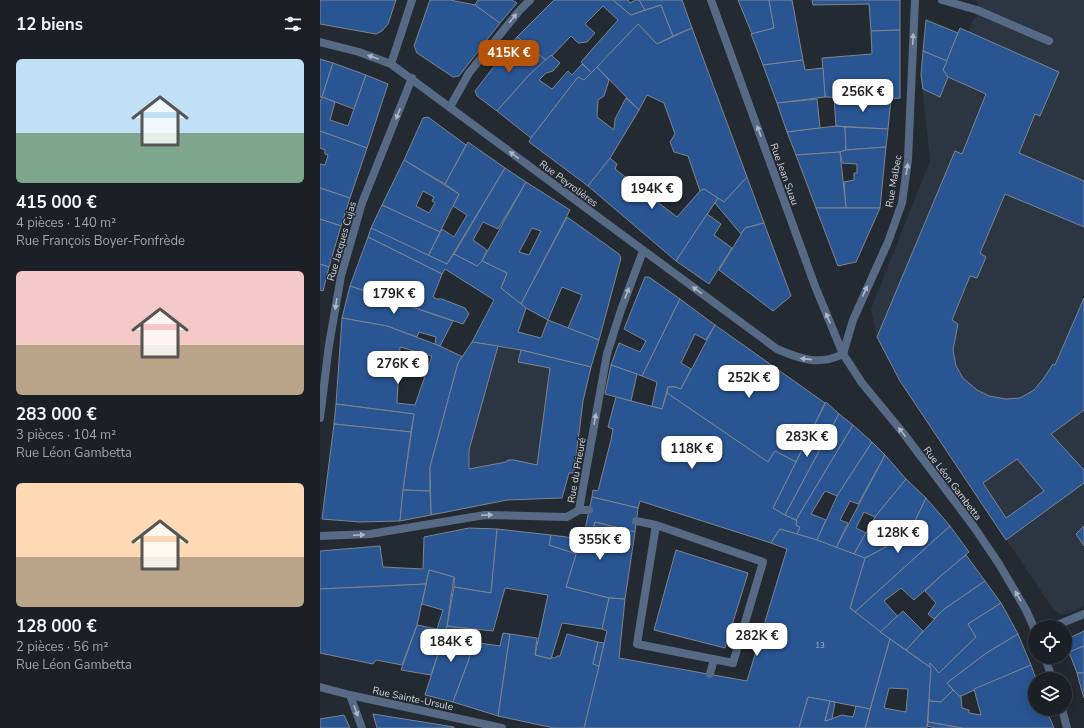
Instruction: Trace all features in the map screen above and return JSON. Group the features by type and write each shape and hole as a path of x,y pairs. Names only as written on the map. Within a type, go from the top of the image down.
{"street":[{"path":"391,64 412,0"},
{"path":"450,107 469,73 519,11 530,0"},
{"name":"Rue Jean Suau","path":"711,0 815,286 843,354"},
{"name":"Rue Malbec","path":"843,354 853,320 888,242 902,203 908,160 915,0"},
{"path":"942,0 977,10 1049,41"},
{"name":"Rue Peyrolières","path":"320,42 359,52 391,64 412,78 777,349 799,359 823,361 834,359 843,354"},
{"name":"Rue Jacques Cujas","path":"320,418 329,345 341,276 362,203 412,78"},
{"name":"Rue du Prieuré","path":"320,536 370,534 485,515 567,517 578,510 607,354 621,310 643,251"},
{"name":"Rue Léon Gambetta","path":"843,354 862,382 904,434 974,527 999,564 1030,620"},
{"path":"578,510 590,510"},
{"path":"636,521 656,525 763,562 733,663 637,644 656,525"},
{"path":"1069,620 1084,614"},
{"path":"710,674 714,659"},
{"name":"Rue Sainte-Ursule","path":"320,687 350,695 502,728"},
{"path":"350,695 362,728"},
{"path":"1064,716 1068,728"}],"shaded area":[{"path":"976,0 1084,0 1084,606 1068,614 1060,614 1053,609 900,381 877,337 871,309 930,161 921,75 958,33 960,28 968,32 974,18 976,18 978,1"},
{"path":"472,342 521,350 591,367 583,401 574,473 569,473 562,498 507,500 431,515 430,467 463,357"}],"building":[{"path":"320,0 396,0 388,24 382,31 376,34 320,24"},
{"path":"430,0 450,0 475,5 500,23 459,76 453,77 417,53 414,46"},
{"path":"478,0 512,0 517,3 500,23 475,5"},
{"path":"554,0 613,0 631,15 661,5 673,36 657,44 638,24 592,73 581,62 618,20 603,6 585,24 595,33 587,42 578,43 571,36 547,61 517,37"},
{"path":"613,0 628,0 630,3 635,0 639,0 645,10 631,15"},
{"path":"639,0 682,0 692,28 673,36 661,5 645,10"},
{"path":"738,0 769,0 774,28 752,34"},
{"path":"769,0 792,0 803,60 763,65 751,34 774,28"},
{"path":"812,0 900,0 900,30 871,31 869,4 813,5"},
{"path":"926,20 958,33 947,61 923,51"},
{"path":"638,24 657,44 692,28 747,177 724,202 704,189 700,191 688,156 674,152 670,142 675,134 664,103 647,95 639,110 597,67"},
{"path":"960,28 1059,72 1040,116 1035,114 1019,153 1084,181 1084,227 1005,194 980,253 986,257 977,278 970,276 952,320 958,324 953,350 956,366 963,378 977,390 989,396 1006,399 1020,398 1034,390 1053,364 1055,365 1084,298 1084,410 1051,434 1084,470 1084,483 1006,540 900,381 877,337 955,151 962,154 986,94 948,77 943,70","holes":["1017,459 1044,491 1006,518 983,483"]},
{"path":"900,30 900,98 825,97 822,58 872,54 871,31"},
{"path":"517,37 547,61 530,74 497,111 477,96 475,91"},
{"path":"923,51 947,61 943,70 948,77 940,97 923,89 921,75"},
{"path":"551,55 560,63 553,71 546,73 539,80 552,89 568,71 572,75 582,64 592,73 584,80 578,77 531,138 497,111 530,74"},
{"path":"320,59 333,63 322,97 320,97"},
{"path":"803,60 805,70 823,68 825,97 777,103 763,65"},
{"path":"333,63 366,75 354,109 322,97"},
{"path":"597,67 609,80 604,96 598,100 597,117 614,130 615,119 626,98 639,110 609,160 588,186 529,142 578,77 584,80"},
{"path":"366,75 388,84 367,148 320,131 320,102 322,97 335,102 330,120 348,126"},
{"path":"834,98 891,99 888,129 836,126"},
{"path":"817,99 820,128 787,132 777,103"},
{"path":"428,117 466,145 445,184 404,160 423,118"},
{"path":"836,126 845,127 846,150 840,152 796,155 787,132"},
{"path":"845,127 888,129 886,147 846,150"},
{"path":"320,131 367,148 350,198 320,188 320,164 325,165 328,155 325,154 325,150 320,148"},
{"path":"468,142 505,168 447,264 428,256 442,229 454,237 467,215 453,206 459,194 445,184"},
{"path":"886,147 880,208 846,208 844,182 854,180 854,173 857,173 857,164 842,163 840,152 846,150"},
{"path":"840,152 846,208 816,208 796,155"},
{"path":"610,158 617,164 615,169 677,217 700,191 704,189 718,198 676,261 588,186"},
{"path":"404,160 459,194 440,232 382,205","holes":["423,191 434,197 432,201 435,203 429,213 416,206"]},
{"path":"505,168 526,182 498,229 483,222 473,240 487,250 482,261 477,266 454,254"},
{"path":"747,177 764,223 745,228 741,234 715,203 718,198 724,202"},
{"path":"526,182 570,210 521,304 501,288 507,273 482,261","holes":["532,228 541,231 529,255 519,252"]},
{"path":"320,188 350,198 341,226 320,219"},
{"path":"382,205 440,232 428,256 371,228"},
{"path":"816,208 880,208 856,262 838,266"},
{"path":"707,214 721,224 714,235 732,248 709,284 676,261"},
{"path":"567,217 619,254 621,258 599,340 568,328 582,295 562,287 548,320 521,304"},
{"path":"320,219 341,226 329,267 320,264"},
{"path":"764,223 791,296 773,311 719,270 745,228"},
{"path":"371,228 447,264 454,254 477,266 482,261 507,273 501,288 526,308 518,332 541,338 548,320 599,340 591,367 521,350 472,342 494,300 445,269 442,274 368,237"},
{"path":"368,237 442,274 433,297 465,308 469,314 463,324 350,286"},
{"path":"320,264 329,267 323,291 320,290"},
{"path":"645,277 649,277 680,299 642,376 611,365 619,343 640,352 646,341 624,329"},
{"path":"350,286 453,321 440,346 435,344 436,337 419,332 417,337 387,326 342,318"},
{"path":"680,299 715,325 706,340 695,334 681,363 691,369 681,389 668,387 662,409 652,406 657,382 642,376"},
{"path":"342,318 387,326 440,346 463,357 458,363 430,467 430,491 403,490 414,414 336,404","holes":["400,347 432,356 415,405 397,403"]},
{"path":"715,325 825,403 796,462 775,451 768,462 667,393 668,387 681,389"},
{"path":"472,342 498,346 469,450 469,469 506,462 508,460 537,465 550,368 518,362 521,350 591,367 583,401 574,473 569,473 562,498 507,500 431,515 430,467 458,363"},
{"path":"611,365 637,374 631,401 605,394"},
{"path":"667,393 768,462 775,451 796,462 773,508 797,521 796,525 800,527 797,534 780,529 771,543 640,501 638,508 592,497 593,490 598,491 611,440 613,429 608,427 616,397 662,409"},
{"path":"826,402 839,414 785,515 773,508"},
{"path":"336,404 414,414 411,432 334,424"},
{"path":"839,414 853,425 796,520 785,515"},
{"path":"334,424 411,432 400,521 360,522 322,519"},
{"path":"853,425 872,442 837,496 825,491 811,514 826,520 817,540 797,534 800,527 796,525 796,520"},
{"path":"872,442 885,455 858,504 850,501 840,520 848,523 836,548 817,540 837,496"},
{"path":"885,455 906,479 875,517 864,512 856,528 866,533 854,554 836,548"},
{"path":"906,479 926,498 915,521 886,547 865,558 854,554 875,517"},
{"path":"403,490 430,491 431,515 400,521"},
{"path":"592,497 638,508 635,532 595,522 590,540 583,538"},
{"path":"926,498 950,526 855,612 850,608 865,558 886,547 915,521"},
{"path":"595,522 635,532 625,599 609,598 566,587 576,554 549,545 551,535 590,540"},
{"path":"950,526 969,552 914,600 901,588 884,601 898,617 880,632 855,612"},
{"path":"1084,526 1084,546 1076,534"},
{"path":"469,528 497,529 491,593 454,587 454,577 429,570 426,584 320,589 320,551 380,546 383,567 423,569 424,537"},
{"path":"497,529 551,535 549,545 576,554 566,587 609,598 602,629 562,623 551,659 535,655 548,595 505,588 493,631 447,626 454,587 491,593"},
{"path":"780,529 817,540 865,558 850,608 890,639 870,709 808,697 799,728 584,728 607,631 602,629 609,598 625,599 619,658 747,681 787,549 771,543"},
{"path":"676,550 748,573 725,648 654,630"},
{"path":"966,555 985,581 943,610 934,619 928,614 936,603 925,591"},
{"path":"429,570 454,577 447,626 431,675 401,670 417,625 437,629 443,610 422,604"},
{"path":"985,581 1001,603 968,624 976,637 939,673 930,663 931,668 906,650 943,610"},
{"path":"426,584 417,625 402,665 376,660 373,664 320,653 320,589"},
{"path":"1001,603 1018,634 985,654 947,683 953,690 941,702 929,701 930,663 939,673 976,637 968,624"},
{"path":"903,611 923,631 906,650 880,632"},
{"path":"447,626 476,630 468,662 453,702 425,695"},
{"path":"1084,631 1084,646 1072,651 1072,637"},
{"path":"503,633 510,634 498,716 453,702 468,662 473,642 500,646"},
{"path":"510,634 537,638 535,655 551,659 551,657 555,658 560,656 567,634 598,642 593,664 599,666 584,728 554,728 498,716"},
{"path":"1018,634 1028,658 1028,664 1031,665 959,696 947,683 985,654"},
{"path":"890,639 931,668 927,728 865,728","holes":["889,688 908,689 906,712 884,708"]},
{"path":"598,642 604,643 599,666 593,664"},
{"path":"1084,646 1084,673 1077,673 1072,660 1072,651"},
{"path":"1031,665 1034,672 1028,672 1028,716 1049,716 1054,728 962,728 928,722 929,701 941,702 953,690 961,696 962,708 969,710 969,713 981,715 974,689"},
{"path":"1077,673 1084,673 1084,698 1081,688"},
{"path":"808,697 830,701 825,721 842,715 853,717 856,706 870,709 865,728 799,728"},
{"path":"830,701 835,702 832,719 825,721"},
{"path":"373,714 454,727 454,728 377,728"},
{"path":"344,715 350,728 320,728 320,719"},
{"path":"928,722 962,728 936,728 927,726"}]}
